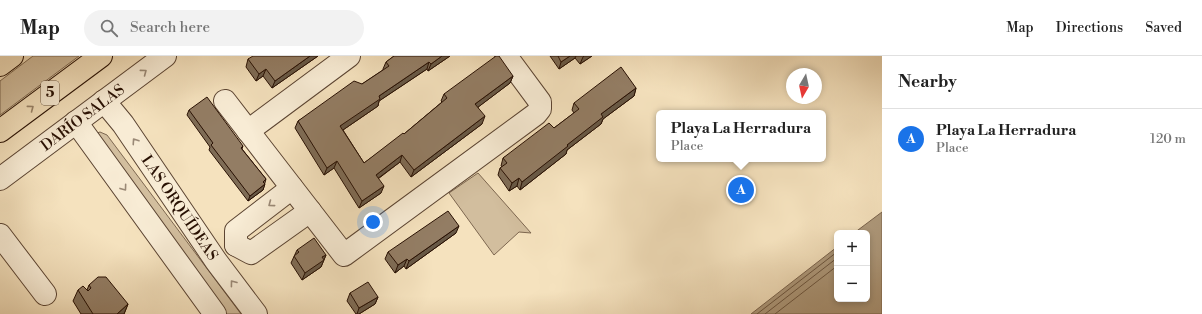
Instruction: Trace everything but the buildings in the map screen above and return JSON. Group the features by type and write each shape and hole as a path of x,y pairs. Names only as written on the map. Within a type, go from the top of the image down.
{"highway":[{"path":"0,65 12,56"},
{"name":"5","path":"0,131 101,56"}],"street":[{"name":"DARÍO SALAS","path":"0,179 165,56"},
{"path":"248,131 349,56"},
{"path":"225,101 344,254 536,114 540,109 540,102 506,56"},
{"name":"LAS ORQUÍDEAS","path":"104,101 123,124 216,261 256,314"},
{"path":"76,122 215,314"},
{"path":"236,246 236,231 292,188"},
{"path":"236,246 252,253 310,211"},
{"path":"0,235 45,294"},
{"path":"216,261 236,246"}],"shaded area":[{"path":"33,56 79,56 0,115 0,81"},
{"path":"100,132 107,135 241,314 224,314 97,133"},
{"path":"478,173 531,233 519,232 494,255 449,193"}],"water":[{"path":"882,212 882,314 751,314 834,249 834,302 870,302 870,230 858,230"}],"place":[{"name":"Playa La Herradura","path":"741,190"}]}
